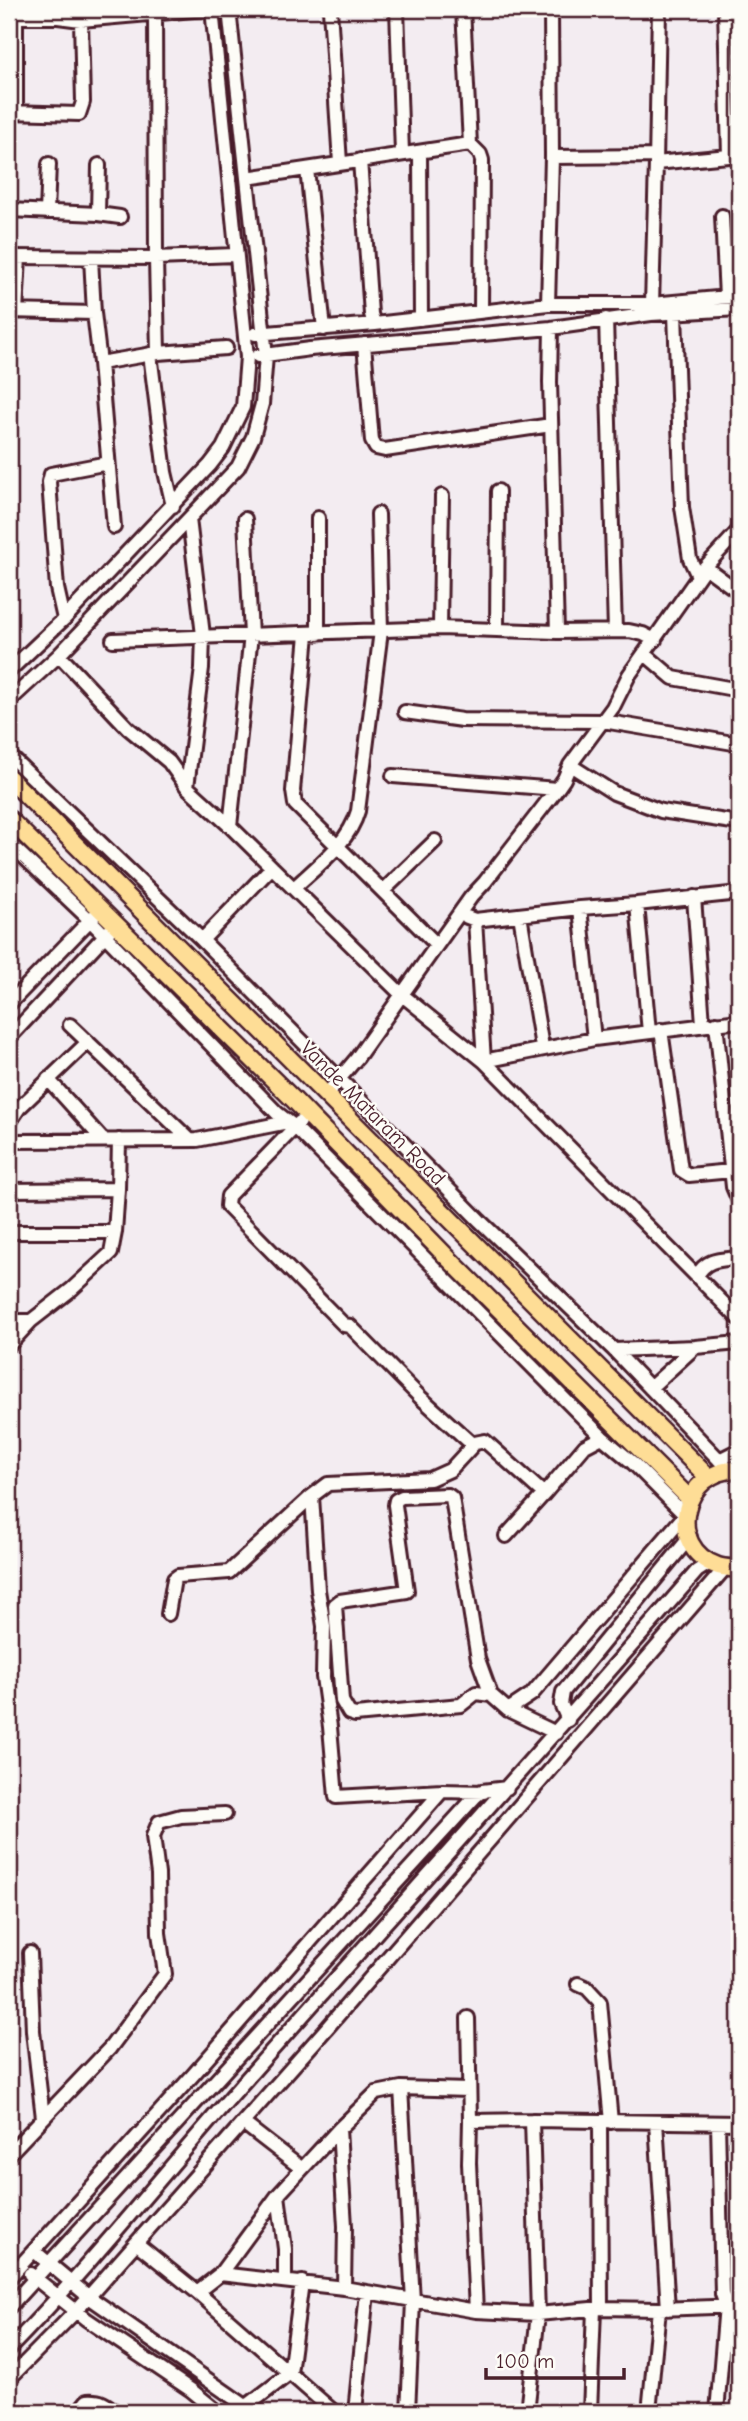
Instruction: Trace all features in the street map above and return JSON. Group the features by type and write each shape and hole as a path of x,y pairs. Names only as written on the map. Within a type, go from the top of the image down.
{"main road":[{"name":"Vande Mataram Road","path":"9,778 708,1477"},
{"path":"9,819 110,930 308,1114 690,1499"},
{"path":"725,1566 694,1547 685,1515 697,1487 708,1477 728,1466"}],"street":[{"path":"81,20 83,102 79,114 12,112 13,17 58,13 81,20 140,11 205,9"},
{"path":"9,671 64,619 210,465 231,435 243,407 247,357 212,9"},
{"path":"9,701 59,655 238,467 253,437 262,404 266,356 229,9"},
{"path":"330,9 340,163"},
{"path":"397,9 402,153"},
{"path":"463,9 470,144 482,160 481,312"},
{"path":"548,304 552,157 551,9"},
{"path":"652,304 659,9"},
{"path":"552,157 656,159 734,155 725,9"},
{"path":"155,12 154,354 165,472 173,506"},
{"path":"247,178 470,144"},
{"path":"420,152 421,319"},
{"path":"360,160 371,314 374,324"},
{"path":"47,212 49,163"},
{"path":"98,215 99,165"},
{"path":"307,169 324,328"},
{"path":"9,210 120,216"},
{"path":"244,334 374,324 548,304 652,304 733,296 722,216"},
{"path":"94,313 13,311 14,257 235,256"},
{"path":"91,258 114,527"},
{"path":"247,357 551,328 606,319 739,309"},
{"path":"675,313 682,507 690,559 701,572 739,592"},
{"path":"606,319 615,631"},
{"path":"551,328 557,632"},
{"path":"365,344 372,441 376,448 385,450 551,425"},
{"path":"100,363 154,354 226,348"},
{"path":"64,619 57,589 49,482 51,474 108,463"},
{"path":"497,630 498,491"},
{"path":"440,628 442,496"},
{"path":"294,888 338,845 355,821 358,811 381,631 378,514"},
{"path":"318,518 313,634 293,790 295,804 436,944"},
{"path":"187,787 202,668 203,635 189,519"},
{"path":"230,826 251,635 245,519"},
{"path":"325,1096 340,1081 471,897 565,779 570,765 614,707 629,675 701,572 739,530"},
{"path":"113,640 440,628 615,631 643,634 655,640"},
{"path":"645,653 673,678 739,690"},
{"path":"59,655 128,728 169,762 187,787 401,994 484,1060 739,1319"},
{"path":"405,712 462,720 603,721 739,744"},
{"path":"9,755 202,940 340,1081 728,1466 739,1450"},
{"path":"570,765 614,793 661,811 739,823"},
{"path":"393,776 557,789"},
{"path":"383,891 435,841"},
{"path":"9,843 95,915 9,1004"},
{"path":"202,940 272,867"},
{"path":"460,914 475,920 739,893"},
{"path":"694,897 733,1187 739,1201"},
{"path":"637,904 655,1031 681,1170 689,1175 731,1171"},
{"path":"580,908 594,1039"},
{"path":"520,915 542,1047"},
{"path":"475,920 484,1060"},
{"path":"9,1038 110,930 291,1125 602,1437 633,1463 685,1515 532,1694 508,1710"},
{"path":"484,1060 594,1039 739,1021"},
{"path":"70,1025 190,1140"},
{"path":"9,1123 19,1108 88,1042"},
{"path":"48,1079 103,1140"},
{"path":"308,1114 291,1125 228,1196 227,1206 344,1325 350,1326 473,1446"},
{"path":"9,1141 190,1140 291,1125"},
{"path":"9,1345 31,1321 72,1289 111,1253 118,1189 118,1140"},
{"path":"9,1190 118,1189"},
{"path":"9,1232 115,1231"},
{"path":"697,1276 701,1268 709,1262 739,1258"},
{"path":"9,1321 31,1321"},
{"path":"614,1350 739,1343"},
{"path":"649,1388 695,1347"},
{"path":"506,1536 585,1446 602,1437"},
{"path":"169,1614 174,1579 178,1576 229,1572 328,1484 430,1479 450,1470 473,1446 485,1441 544,1494"},
{"path":"491,1695 476,1693 461,1705 355,1715 349,1713 342,1701 335,1605 340,1601 407,1591 395,1505 396,1500 402,1497 448,1495 452,1498 478,1659 491,1695 508,1710 556,1733"},
{"path":"312,1496 318,1590 324,1626 323,1677 336,1797 482,1791 507,1787"},
{"path":"568,1720 561,1704 563,1692 690,1537"},
{"path":"9,2349 60,2298 248,2077 568,1720 697,1571 725,1566"},
{"path":"9,2379 89,2297 243,2123 725,1566"},
{"path":"9,2278 184,2085 442,1791"},
{"path":"482,1791 498,1798"},
{"path":"9,2307 482,1791"},
{"path":"9,2154 110,2048 165,1974 159,1933 158,1874 153,1836 159,1822 181,1816 225,1814"},
{"path":"30,1953 33,2031 43,2118"},
{"path":"578,1984 587,1988 600,2003 606,2122 590,2412"},
{"path":"468,2018 469,2163 476,2311"},
{"path":"197,2292 220,2274 301,2168 320,2152 376,2093 401,2088 468,2090"},
{"path":"401,2088 414,2301 408,2412"},
{"path":"527,2412 538,2314 532,2119"},
{"path":"470,2121 532,2119 739,2123"},
{"path":"649,2412 663,2309 656,2122"},
{"path":"243,2123 301,2168"},
{"path":"717,2412 726,2305 722,2294 718,2123"},
{"path":"339,2129 345,2225 344,2288"},
{"path":"278,2195 285,2249 285,2280"},
{"path":"136,2243 197,2292 334,2412"},
{"path":"34,2251 89,2297 250,2409 290,2372 302,2283"},
{"path":"20,2266 76,2311 214,2411"},
{"path":"220,2274 344,2288 476,2311 538,2314 597,2309 739,2306"},
{"path":"355,2412 366,2292"},
{"path":"78,2412 87,2401 96,2400 104,2402 116,2412"}]}
